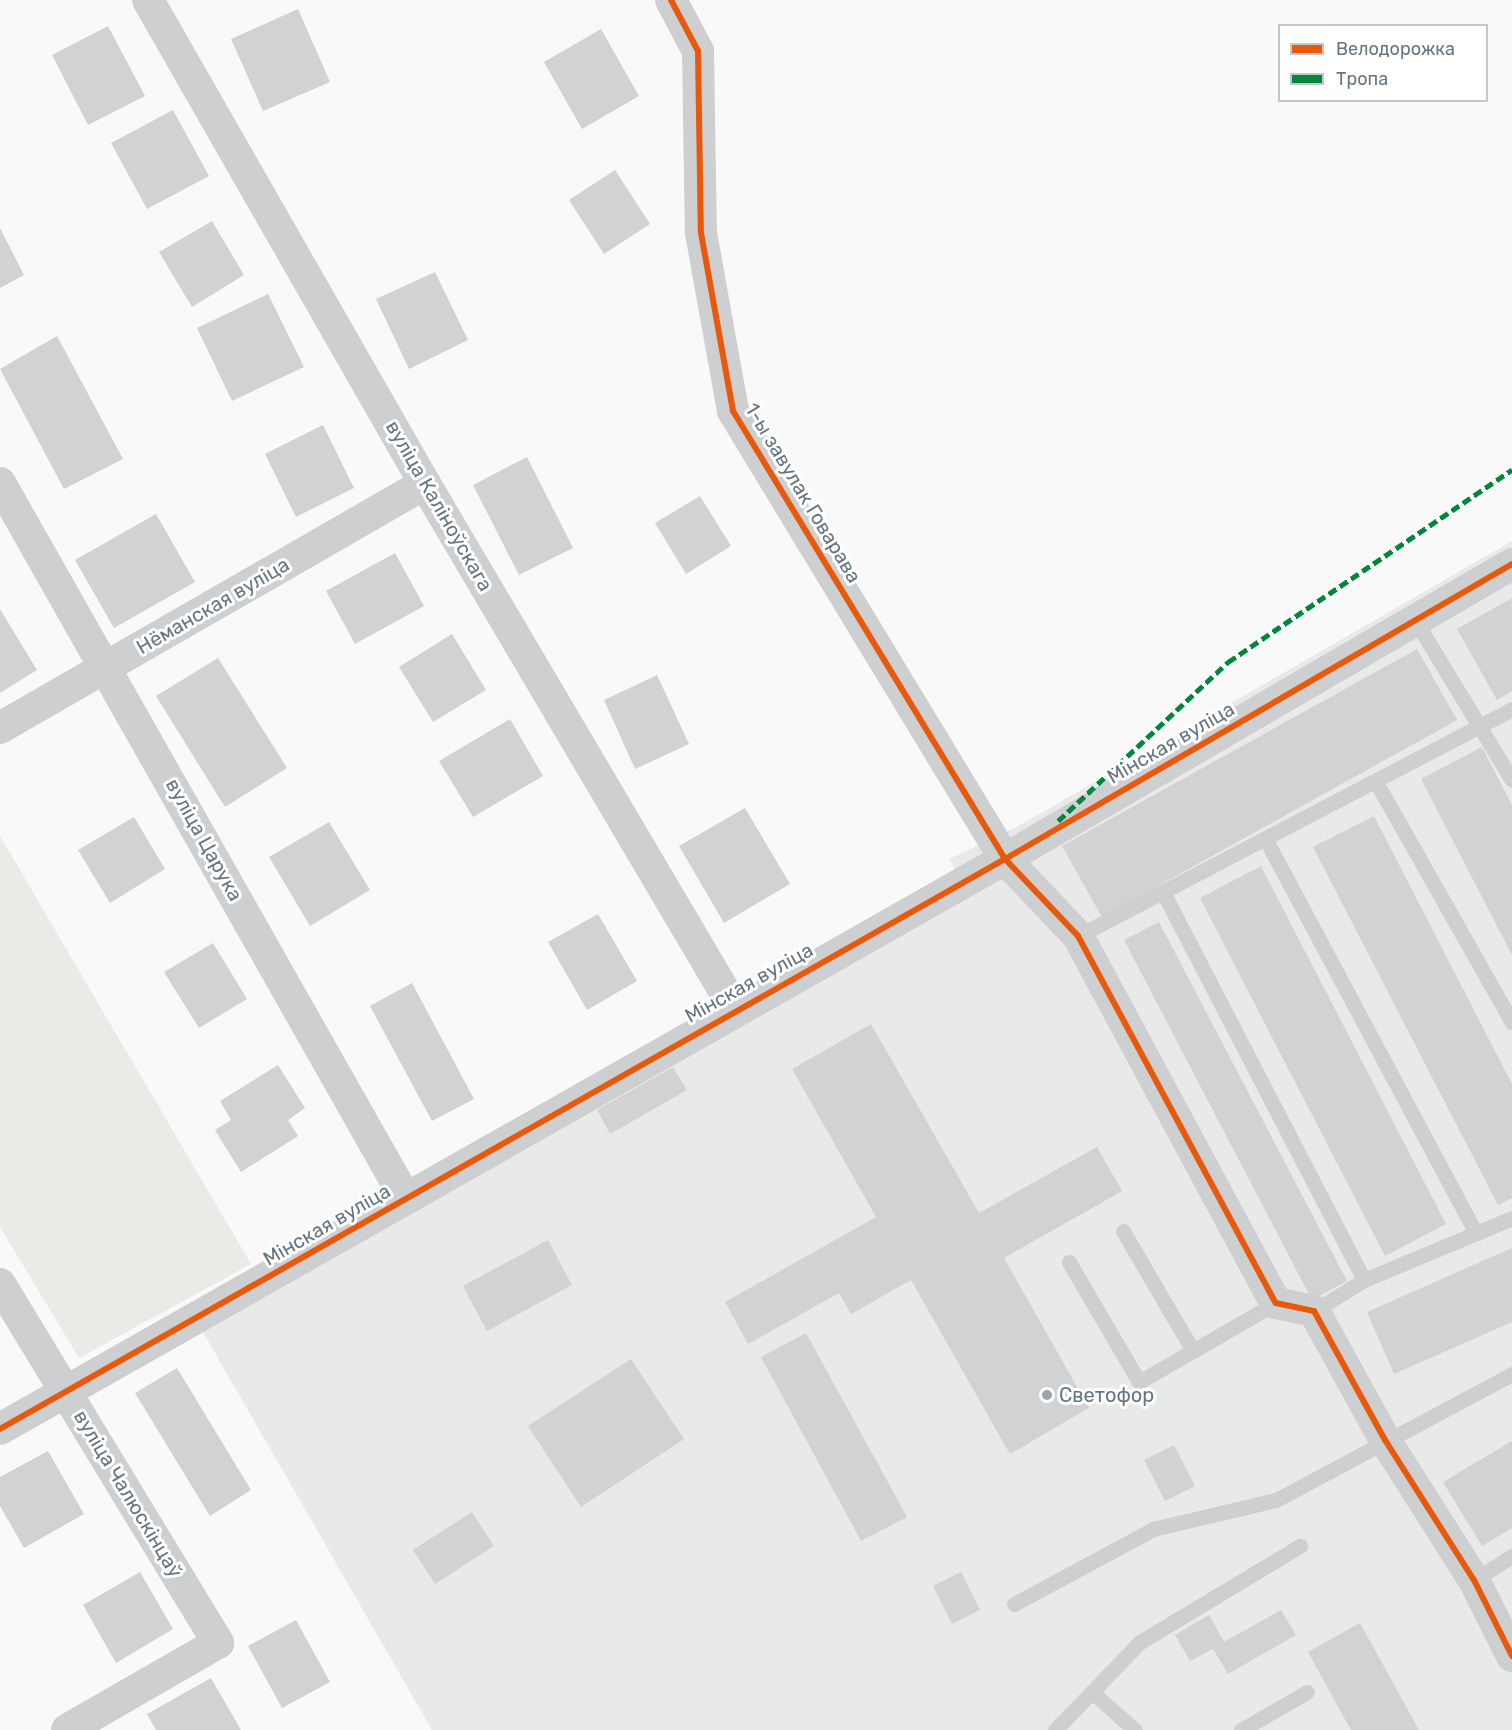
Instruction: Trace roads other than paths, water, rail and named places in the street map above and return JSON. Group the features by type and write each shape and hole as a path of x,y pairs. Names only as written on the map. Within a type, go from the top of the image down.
{"street":[{"name":"вуліца Каліноўскага","path":"148,0 425,484 735,1009"},
{"name":"1-ы завулак Говарава","path":"671,0 698,51 701,232 733,411 1005,859 1078,936 1276,1303"},
{"name":"вуліца Царука","path":"0,483 107,667 406,1199"},
{"name":"Нёманская вуліца","path":"0,728 425,484"},
{"name":"Мінская вуліца","path":"0,1429 735,1009 1005,859 1512,564"},
{"name":"вуліца Чалюскінцаў","path":"0,1284 218,1643 68,1730"},
{"path":"1276,1303 1314,1311 1385,1440 1474,1580 1512,1656"}],"lane":[{"path":"1415,620 1512,780"},
{"path":"1078,936 1164,894 1512,710"},
{"path":"1376,782 1512,1022"},
{"path":"1266,840 1476,1233"},
{"path":"1164,894 1364,1280"},
{"path":"1314,1311 1364,1280 1512,1218"},
{"path":"1124,1231 1193,1351"},
{"path":"1069,1262 1139,1382 1276,1303"},
{"path":"1014,1604 1153,1529 1276,1500 1512,1374"},
{"path":"1055,1730 1140,1642 1299,1546"},
{"path":"1474,1580 1512,1556"},
{"path":"1092,1692 1135,1730"},
{"path":"1241,1730 1307,1692"}],"place":[{"name":"Светофор","path":"1047,1395"}]}
